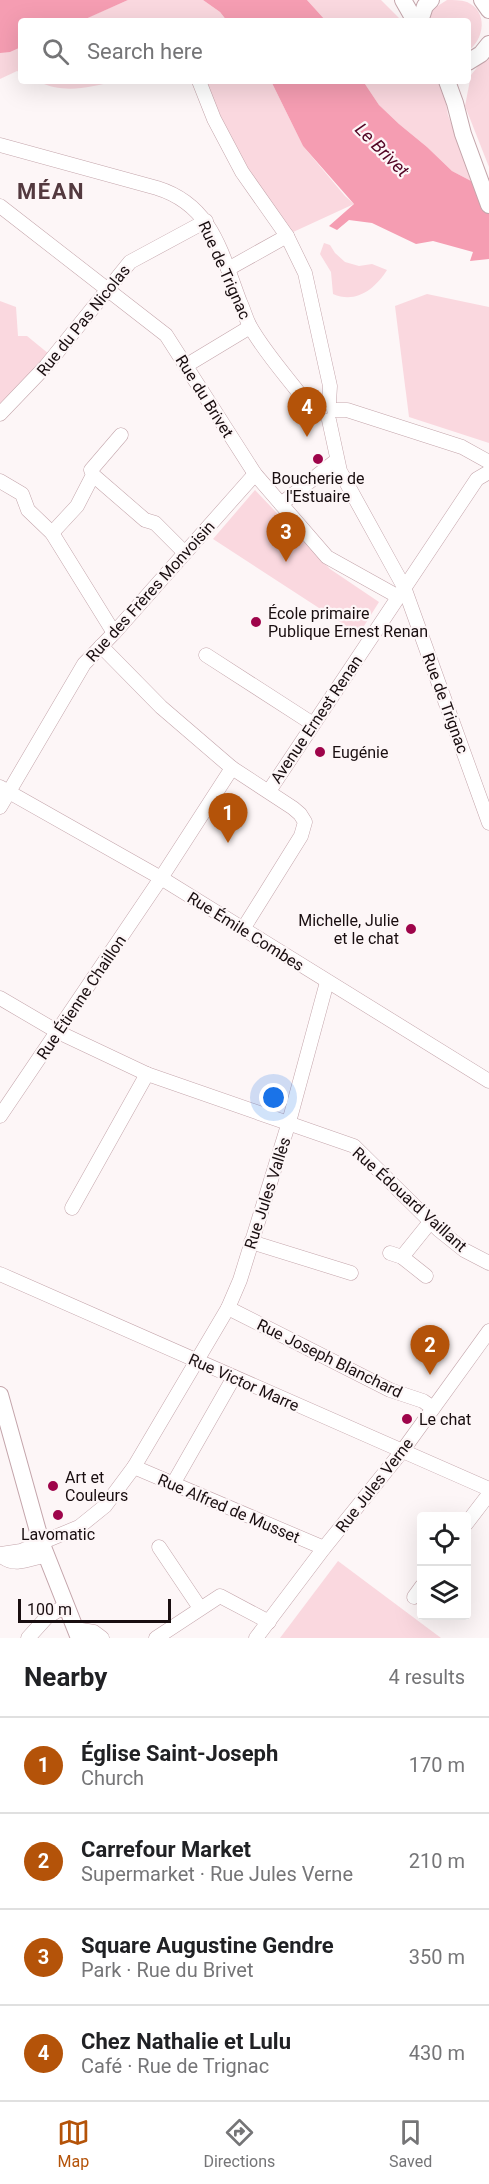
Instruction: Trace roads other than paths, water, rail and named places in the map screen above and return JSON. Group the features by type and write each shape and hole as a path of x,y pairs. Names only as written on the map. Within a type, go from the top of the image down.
{"main road":[{"path":"403,0 413,18"},
{"path":"421,18 425,6 431,0"},
{"path":"471,62 489,44"},
{"path":"448,84 489,205"},
{"path":"455,103 459,84"},
{"path":"0,1395 43,1549 77,1634"}],"street":[{"path":"200,84 214,119 242,172 287,236 305,273 330,386 327,411 347,410 462,447 489,462"},
{"name":"Rue de Trignac","path":"0,145 173,193 190,204 206,220 250,327 306,402 327,411 340,471 401,591 489,823"},
{"name":"Rue du Brivet","path":"0,206 166,335 255,474 327,557 401,591"},
{"name":"Rue du Pas Nicolas","path":"0,414 46,366 130,261 206,220"},
{"path":"228,270 287,236"},
{"path":"187,365 250,327"},
{"path":"121,435 91,470 93,475 145,520 155,523 185,552"},
{"path":"281,504 337,460"},
{"name":"Avenue Ernest Renan","path":"268,791 477,479 489,472"},
{"name":"Rue des Frères Monvoisin","path":"0,807 5,789 84,664 255,474"},
{"path":"52,533 77,506 93,475"},
{"path":"0,481 22,494 28,510 52,533 114,633"},
{"path":"101,646 161,707 232,768 300,813 305,822 301,836 243,930"},
{"path":"206,655 313,724"},
{"name":"Rue Étienne Chaillon","path":"0,1116 161,878 232,768"},
{"name":"Rue Émile Combes","path":"5,789 161,878 489,1081"},
{"name":"Rue Jules Vallès","path":"0,1555 10,1562 18,1562 79,1527 105,1506 134,1467 195,1360 228,1308 240,1280 289,1122 327,981"},
{"name":"Rue Édouard Vaillant","path":"0,998 58,1032 147,1074 354,1146 464,1250 489,1263"},
{"path":"72,1208 147,1074"},
{"path":"426,1276 396,1255 431,1221"},
{"path":"251,1242 351,1273"},
{"name":"Rue Victor Marre","path":"0,1274 403,1450 489,1491"},
{"name":"Rue Joseph Blanchard","path":"228,1308 390,1390 423,1401 433,1408"},
{"name":"Rue Jules Verne","path":"256,1638 324,1548 403,1450 489,1331"},
{"path":"173,1484 234,1377"},
{"name":"Rue Alfred de Musset","path":"134,1467 324,1548"},
{"path":"471,1517 489,1491"},
{"path":"159,1547 200,1608"},
{"path":"156,1638 220,1596 268,1622"},
{"path":"28,1638 47,1617 65,1606"},
{"path":"77,1634 94,1632 102,1638"}],"water":[{"path":"0,0 128,0 88,18 18,18 18,48 0,53"},
{"path":"203,0 307,0 323,18 225,18"},
{"name":"Le Brivet","path":"272,84 365,84 379,105 452,171 473,182 489,178 489,259 470,261 473,252 433,241 416,244 372,223 349,220 337,230 329,226 354,204 303,146"}],"place":[{"name":"Chez Nathalie et Lulu","path":"307,437"},
{"name":"Boucherie de l'Estuaire","path":"318,459"},
{"name":"Square Augustine Gendre","path":"286,562"},
{"name":"École primaire Publique Ernest Renan","path":"256,622"},
{"name":"Eugénie","path":"320,752"},
{"name":"Église Saint-Joseph","path":"228,843"},
{"name":"Michelle, Julie et le chat","path":"411,929"},
{"name":"Carrefour Market","path":"430,1375"},
{"name":"Le chat","path":"407,1419"},
{"name":"Art et Couleurs","path":"53,1486"},
{"name":"Lavomatic","path":"58,1515"}],"district":[{"name":"MÉAN","path":"51,191"}]}
